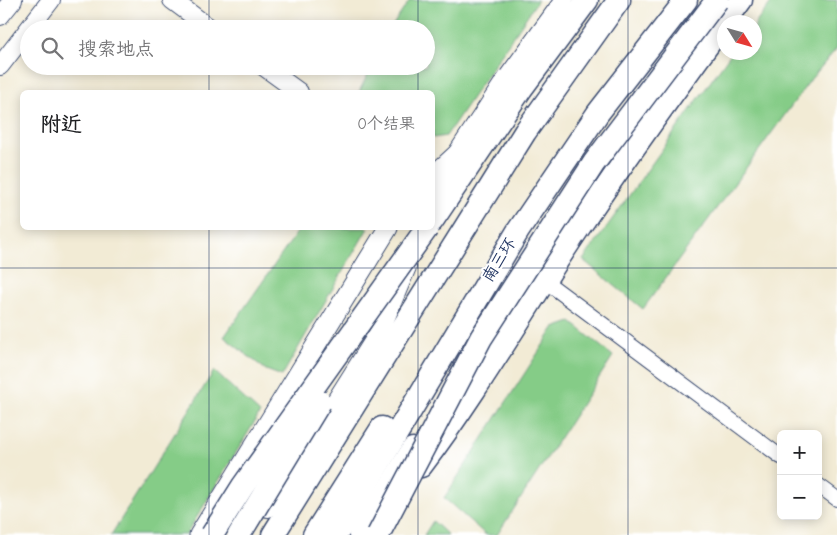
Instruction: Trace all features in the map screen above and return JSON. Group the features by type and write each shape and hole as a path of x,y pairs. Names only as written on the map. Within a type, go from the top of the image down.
{"highway":[{"path":"435,214 521,89 587,0"},
{"path":"273,535 525,132 618,0"},
{"name":"南三环","path":"336,535 518,231 598,114 686,0"},
{"path":"360,535 481,338 594,163 717,0"},
{"path":"370,535 456,420 545,281 679,84 741,0"},
{"path":"290,535 429,313 475,213"},
{"path":"212,535 243,486 424,230"},
{"path":"239,535 425,230"},
{"path":"314,535 445,328 518,231"},
{"path":"378,535 481,338"}],"main road":[{"path":"435,174 456,155"},
{"path":"199,535 387,230"}],"street":[{"path":"0,16 13,0"},
{"path":"36,20 51,0"},
{"path":"172,0 200,20"},
{"path":"435,210 456,155 502,84 564,0"},
{"path":"0,66 20,40"},
{"path":"275,75 296,90"},
{"path":"251,535 380,329 426,230"},
{"path":"545,281 777,454"},
{"path":"822,488 837,499"}],"green space":[{"path":"410,0 538,0 446,136 435,138 435,90 360,90 368,75 435,75 435,20 396,20"},
{"path":"773,0 837,0 837,48 811,79 643,309 583,260 726,60 762,60 762,15"},
{"path":"299,230 367,230 282,376 266,370 224,337"},
{"path":"571,322 613,356 497,535 486,535 444,498 554,328"},
{"path":"214,371 260,413 186,535 111,535"},
{"path":"433,521 448,535 424,535"}]}
